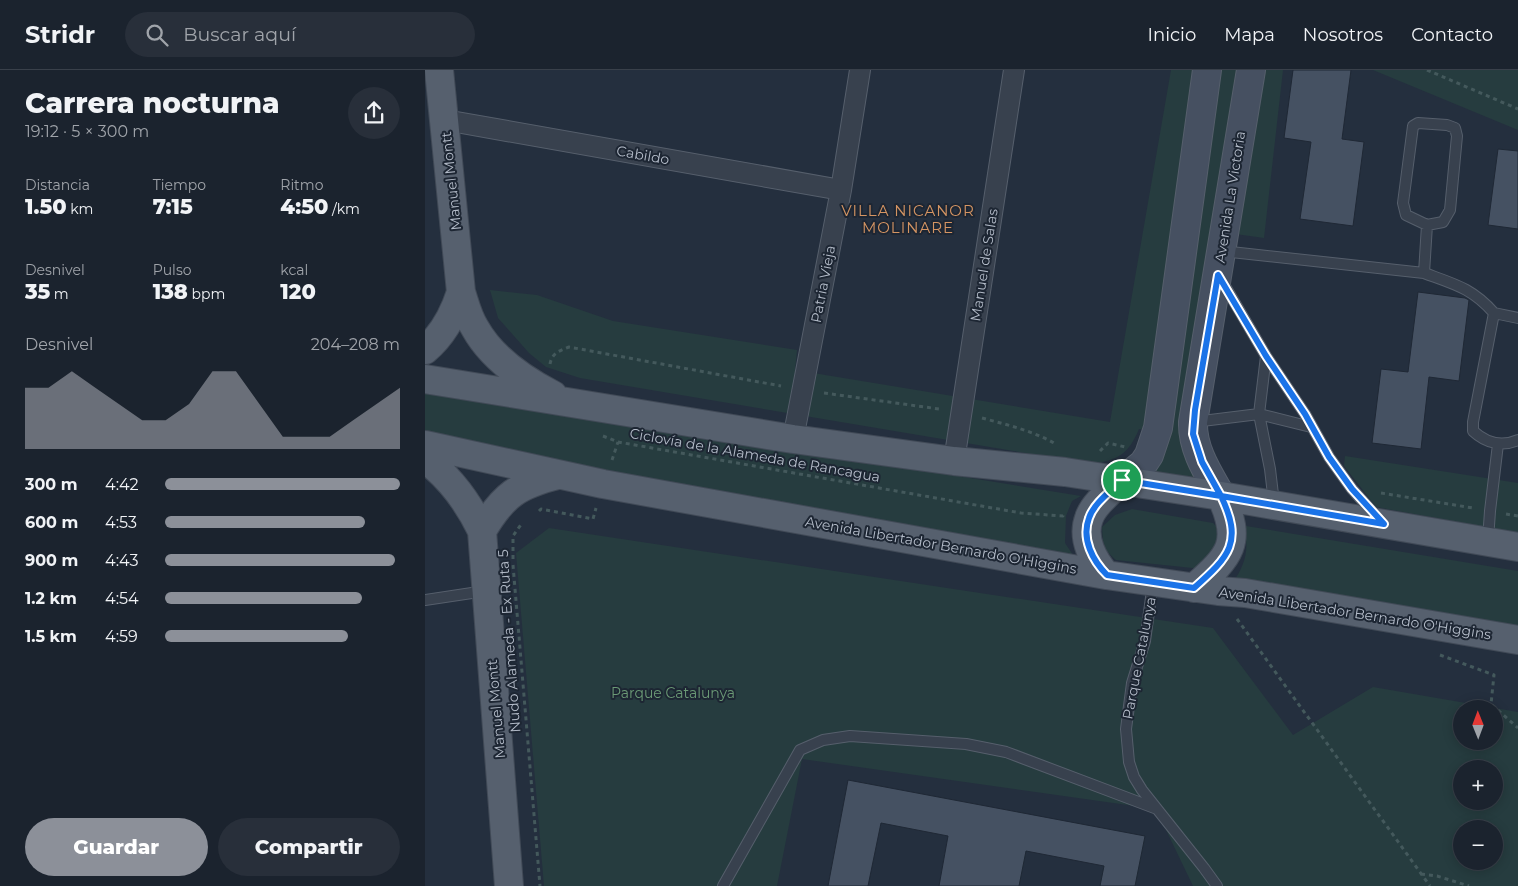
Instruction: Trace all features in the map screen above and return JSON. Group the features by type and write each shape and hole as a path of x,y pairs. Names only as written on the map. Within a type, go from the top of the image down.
{"main road":[{"name":"Manuel Montt","path":"439,70 461,292 467,310 475,328 491,350 515,371 568,403"},
{"path":"1107,575 1096,564 1089,549 1088,519 1099,503 1122,480 1143,464 1149,455 1158,428 1207,70"},
{"name":"Avenida La Victoria","path":"1221,496 1202,462 1193,434 1193,422 1251,70"},
{"name":"Manuel Montt","path":"425,350 439,336 448,322 461,292"},
{"path":"425,379 793,439 954,461 1065,472 1122,480 1518,546"},
{"name":"Avenida Libertador Bernardo O'Higgins","path":"425,445 603,484 1107,575 1245,593 1518,640"},
{"name":"Manuel Montt","path":"425,458 447,478 465,499 482,531 509,886"},
{"path":"482,531 492,514 520,488 560,474"},
{"path":"1206,589 1232,543 1231,520 1221,496"}],"street":[{"name":"Patria Vieja","path":"793,439 841,190 860,70"},
{"name":"Manuel de Salas","path":"954,461 1014,70"},
{"name":"Cabildo","path":"445,120 841,190"}],"lane":[{"path":"1419,123 1447,125 1455,128 1457,136 1451,210 1443,222 1427,225 1405,215 1403,204 1413,126 1419,123"},
{"path":"1425,273 1427,225"},
{"path":"1384,524 1352,489 1329,457 1305,414 1266,356 1219,263 1425,273 1465,288 1481,299 1493,313 1518,318"},
{"path":"1493,313 1473,431 1480,438 1499,444 1518,440"},
{"path":"1266,356 1259,414 1275,504"},
{"path":"1193,422 1259,414 1311,427"},
{"path":"1488,541 1489,511 1499,444"},
{"name":"Parque Catalunya","path":"1153,582 1145,641 1132,683 1126,729 1129,762 1134,777 1217,886"},
{"path":"425,600 486,591"},
{"path":"723,886 800,750 823,740 850,736 966,744 1006,752 1157,809"}],"path":[{"path":"1427,70 1518,109"},
{"name":"Ciclovía de la Alameda de Rancagua","path":"600,435 618,442 1021,513 1063,516 1063,509"},
{"path":"533,514 541,509 593,519 618,442"},
{"name":"Nudo Alameda - Ex Ruta 5","path":"524,519 513,536 512,556 540,886"},
{"path":"1206,589 1430,886"},
{"path":"1431,652 1494,676 1491,704 1518,728"},
{"path":"1421,874 1437,876 1469,886"}],"green space":[{"path":"1171,70 1283,70 1264,238 1214,231 1189,463 1196,480 1141,470 1164,433 1139,429 1131,445 1121,455 1091,464 580,378 546,367 529,353 498,318 490,290 537,295 613,321 797,350 795,370 1110,422"},
{"path":"1373,70 1518,70 1518,130"},
{"path":"425,389 1081,496 1072,501 1066,516 1065,543 1073,555 792,512 425,434"},
{"path":"1345,456 1518,483 1518,533 1376,507 1344,466"},
{"path":"1132,509 1213,523 1218,528 1224,545 1202,569 1116,560 1108,553 1105,546 1102,527 1115,515"},
{"path":"1240,525 1518,571 1518,628 1233,582 1242,567 1246,551 1246,540"},
{"name":"Parque Catalunya","path":"549,528 1213,628 1293,735 1373,687 1453,701 1453,750 1503,750 1503,709 1518,712 1518,886 1193,886 1156,809 802,759 777,886 544,886 516,553"}],"building":[{"path":"1293,70 1351,70 1342,139 1364,142 1353,226 1300,219 1311,142 1284,138"},
{"path":"1498,149 1518,151 1518,229 1488,225"},
{"path":"1418,292 1469,300 1459,381 1429,377 1421,449 1372,443 1381,369 1408,372"},
{"path":"848,780 1145,836 1135,886 1100,886 1104,866 1026,851 1019,886 939,886 948,836 881,823 868,886 828,886"}],"district":[{"name":"VILLA NICANOR MOLINARE","path":"908,220"}],"route":[{"path":"1122,480 1099,503 1088,519 1089,549 1096,564 1107,575 1194,588 1224,559 1232,543 1231,520 1221,496 1384,524 1352,489 1329,457 1305,414 1266,356 1218,275 1193,422 1193,434 1202,462 1221,496 1122,480"}]}
